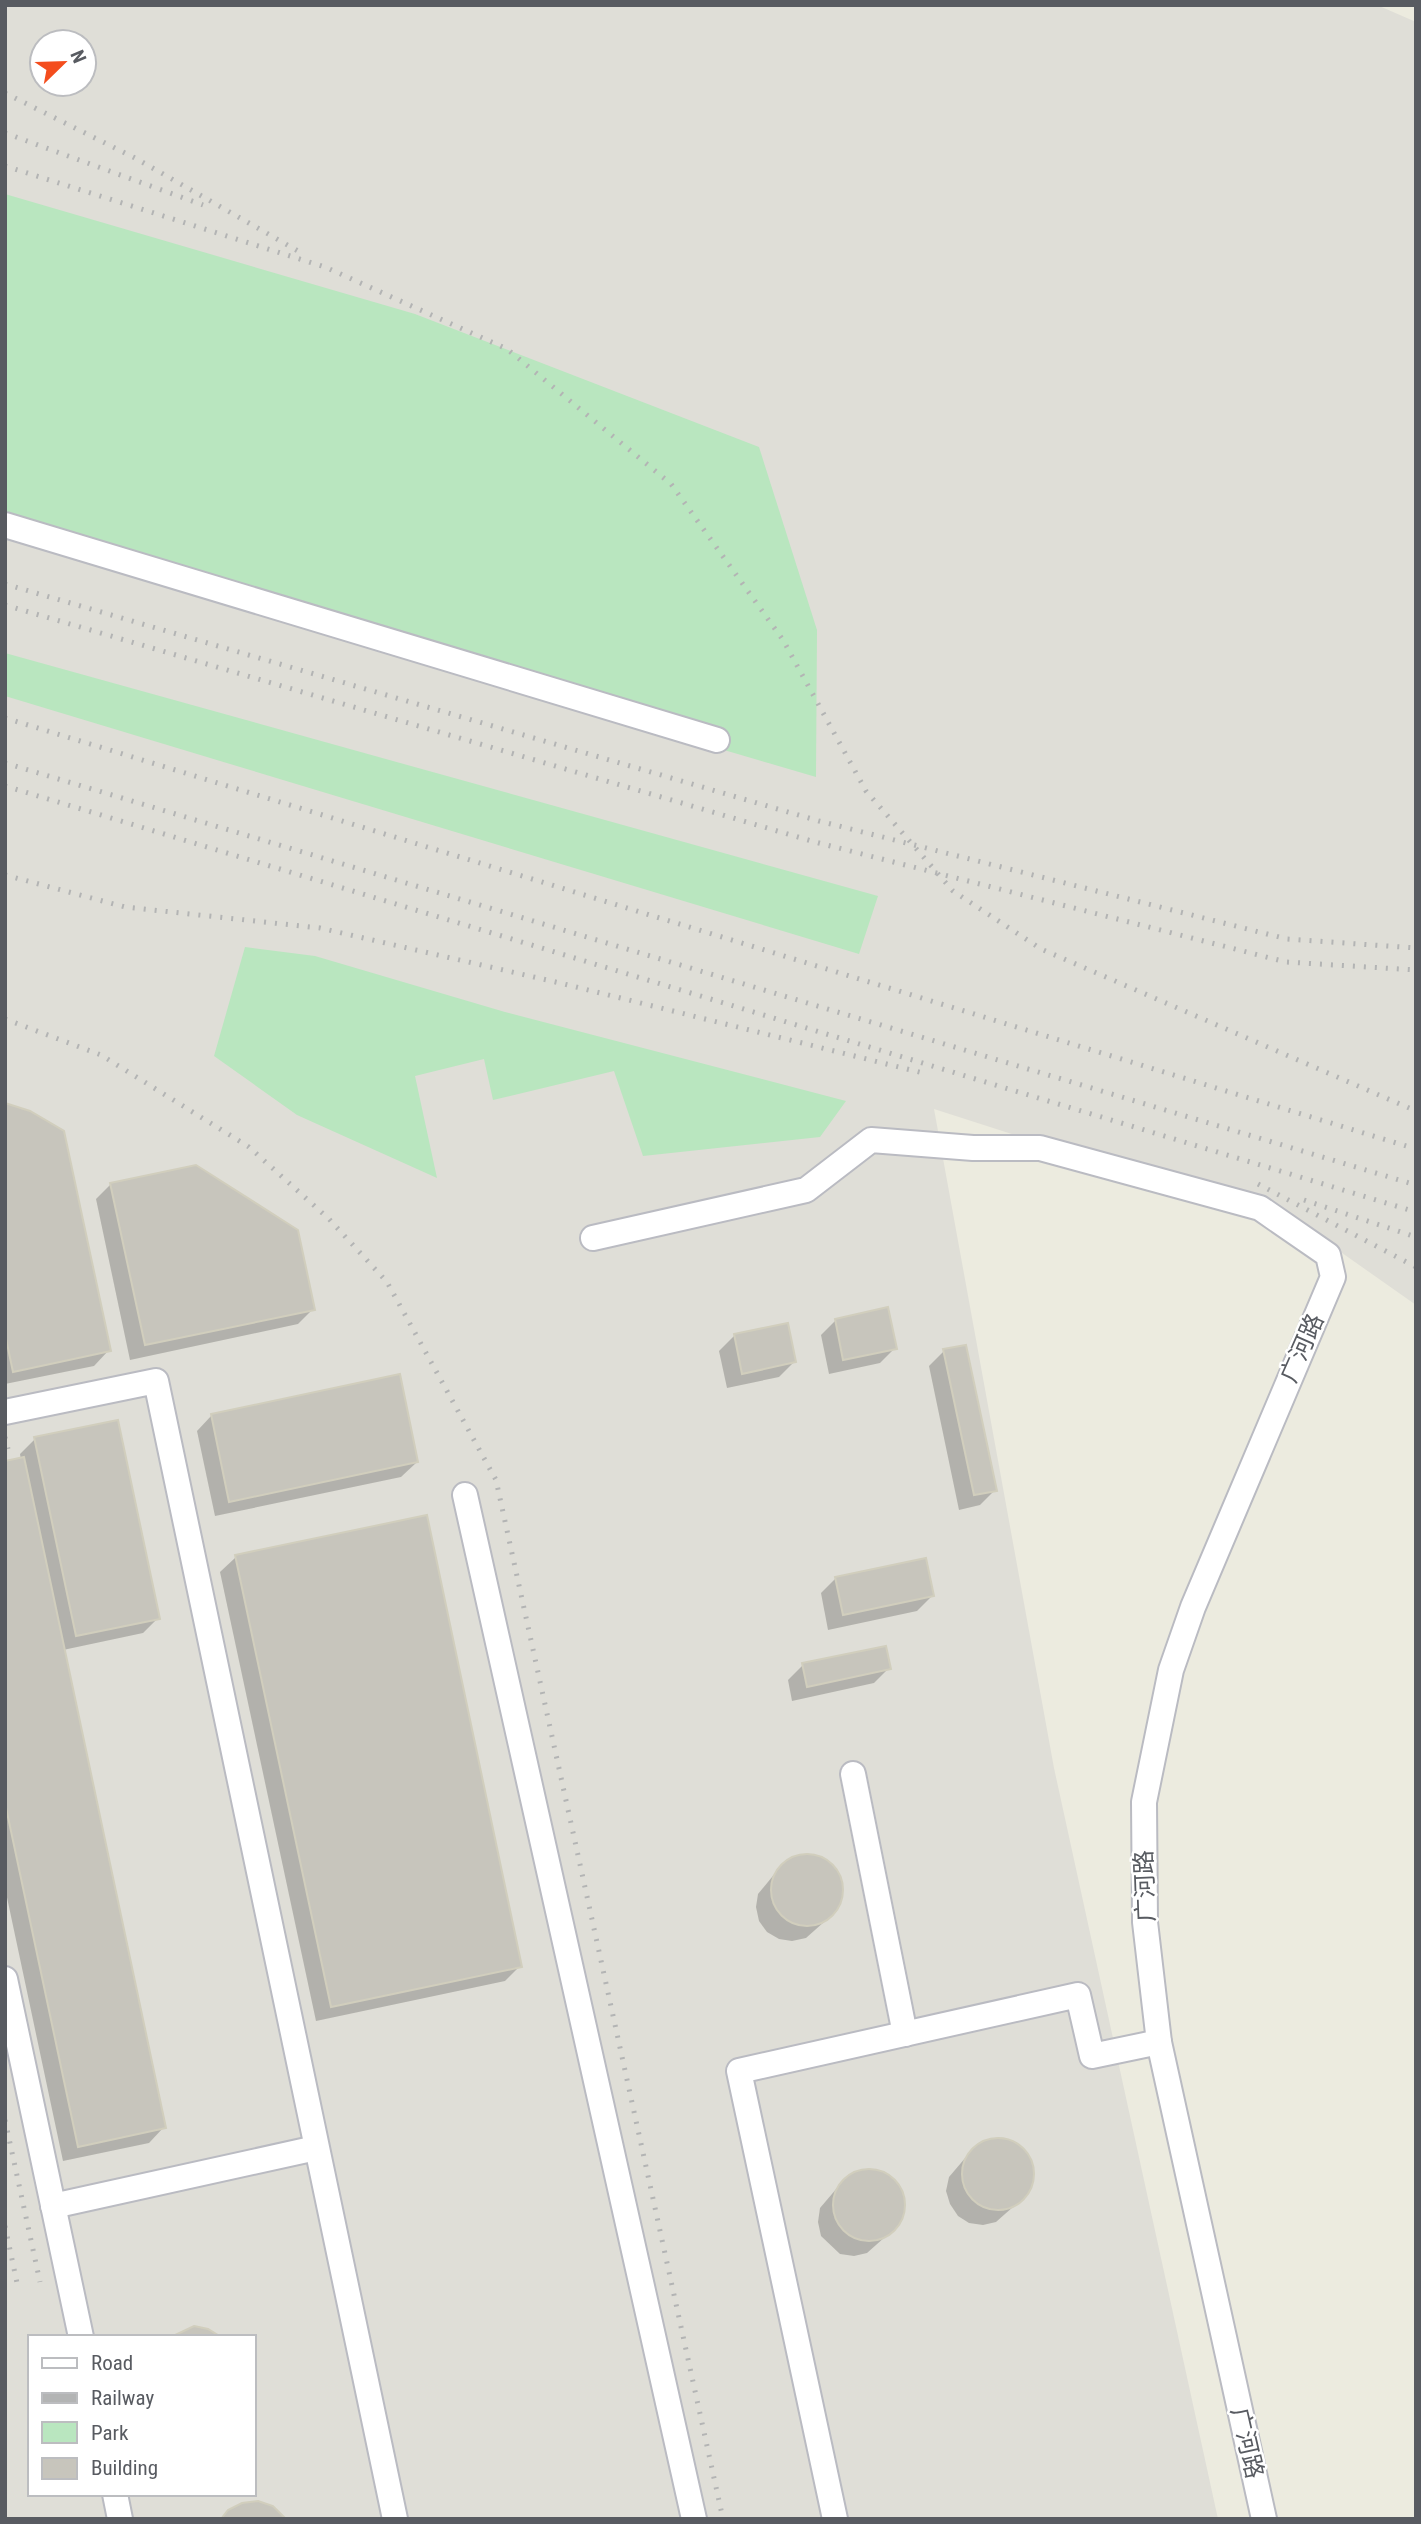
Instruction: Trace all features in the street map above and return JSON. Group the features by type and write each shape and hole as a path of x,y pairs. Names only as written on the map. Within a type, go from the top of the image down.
{"street":[{"path":"5,525 716,740"},
{"name":"广河路","path":"593,1238 806,1190 871,1140 973,1148 1040,1148 1260,1208 1328,1255 1333,1276 1193,1607 1171,1670 1144,1802 1142,1861 1145,1922 1159,2042 1264,2519"},
{"path":"5,1412 156,1381 396,2519"},
{"path":"466,1495 694,2519"},
{"path":"853,1774 905,2034"},
{"path":"5,1979 81,2335"},
{"path":"835,2519 740,2071 1078,1995 1092,2056 1159,2042"},
{"path":"53,2206 316,2148"},
{"path":"115,2496 120,2519"}],"shaded area":[{"path":"5,5 1377,5 1416,22 1416,1305 1308,1229 934,1109 1054,1768 1218,2519 5,2519"}],"green space":[{"path":"5,194 415,314 759,447 817,630 816,777 5,539"},
{"path":"5,653 878,896 859,954 5,696"},
{"path":"245,947 315,956 505,1012 846,1101 820,1137 643,1156 614,1071 493,1100 484,1059 415,1076 437,1178 297,1115 214,1056"}],"building":[{"path":"5,1103 30,1111 64,1131 111,1351 13,1372 5,1334"},
{"path":"196,1165 298,1230 315,1310 145,1345 110,1183"},
{"path":"888,1307 897,1349 843,1360 835,1319"},
{"path":"788,1323 796,1362 742,1374 734,1334"},
{"path":"966,1345 997,1491 974,1495 943,1349"},
{"path":"400,1374 418,1462 229,1502 211,1414"},
{"path":"118,1420 160,1619 76,1636 34,1437"},
{"path":"24,1457 166,2128 78,2147 5,1803 5,1461"},
{"path":"427,1515 522,1967 331,2007 235,1555"},
{"path":"926,1558 934,1596 843,1615 835,1577"},
{"path":"886,1646 891,1669 807,1687 802,1663"},
{"path":"814,1854 833,1864 841,1876 841,1904 833,1916 821,1924 800,1926 781,1916 773,1904 771,1883 781,1864 793,1856"},
{"path":"1005,2138 1024,2148 1032,2160 1032,2188 1024,2200 1012,2208 991,2210 972,2200 964,2188 962,2167 972,2148 984,2140"},
{"path":"876,2169 895,2179 903,2191 903,2219 895,2231 883,2239 862,2241 843,2231 835,2219 833,2198 843,2179 855,2171"},
{"path":"194,2326 208,2329 218,2335 175,2335"},
{"path":"258,2501 273,2506 286,2519 221,2519 228,2510 242,2503"}],"railway":[{"path":"5,93 135,158 298,251"},
{"path":"5,133 203,205"},
{"path":"5,166 325,267 507,349 671,484 783,640 866,791 953,891 1041,949 1416,1111"},
{"path":"5,584 819,821 1287,939 1416,948"},
{"path":"5,605 815,842 1286,962 1416,970"},
{"path":"5,718 1416,1149"},
{"path":"5,763 1416,1185"},
{"path":"5,786 1416,1212"},
{"path":"5,875 125,907 320,928 560,983 923,1073"},
{"path":"5,1019 101,1055 249,1147 329,1219 387,1282 496,1480 723,2519"},
{"path":"1258,1184 1416,1267"},
{"path":"1304,1200 1416,1237"},
{"path":"5,1437 8,1449"},
{"path":"5,2120 40,2282"},
{"path":"5,2226 17,2283"}]}
